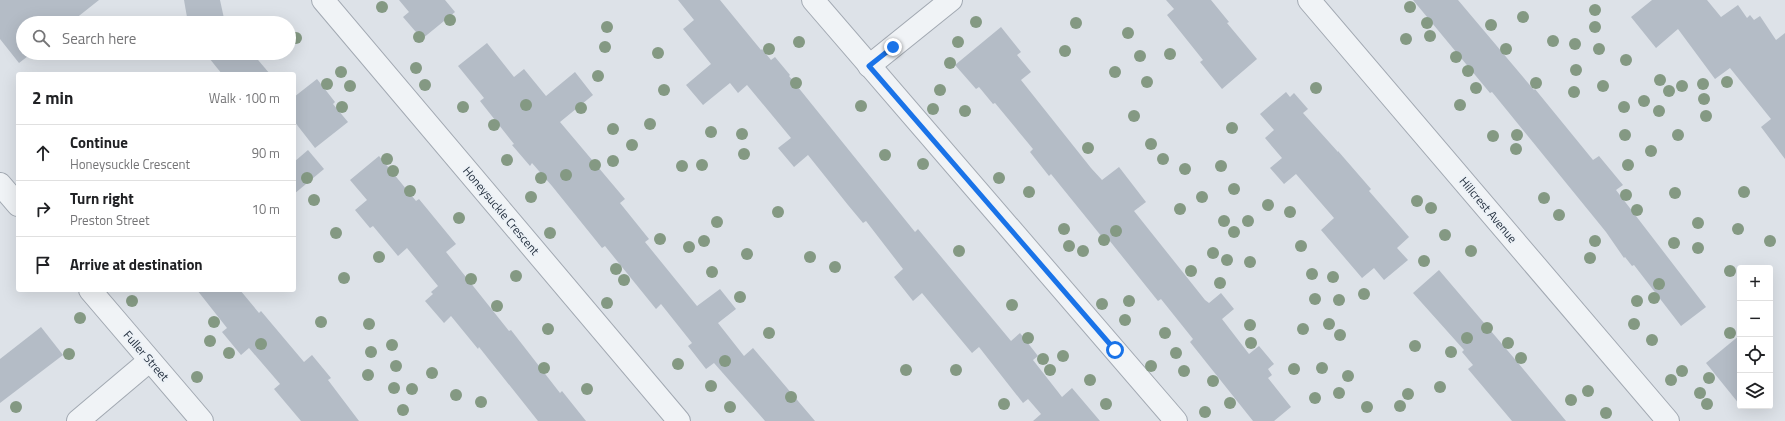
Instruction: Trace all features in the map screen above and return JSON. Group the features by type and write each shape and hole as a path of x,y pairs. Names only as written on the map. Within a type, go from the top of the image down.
{"street":[{"name":"Honeysuckle Crescent","path":"323,0 679,421"},
{"path":"813,0 1176,421"},
{"path":"869,66 952,0"},
{"name":"Hillcrest Avenue","path":"1309,0 1668,421"},
{"path":"0,184 16,203"},
{"name":"Fuller Street","path":"92,292 149,361 202,421"},
{"path":"78,421 149,361"}],"building":[{"path":"0,0 99,0 79,16 16,16 16,59 0,39"},
{"path":"184,0 220,0 223,16 187,16"},
{"path":"399,0 445,0 455,12 422,39 403,17 409,12"},
{"path":"678,0 720,0 761,50 762,49 771,60 775,57 915,232 918,229 1011,341 1020,333 1038,356 1033,360 1062,397 1072,388 1100,421 1033,421 1041,414 1028,399 1023,403 979,347 972,353 922,293 913,301 894,277 903,269 866,221 863,223 808,155 794,167 778,148 791,138 747,85 738,93 730,83 703,105 686,85 711,64 683,29 694,20"},
{"path":"1166,0 1211,0 1229,22 1227,23 1257,59 1222,89 1200,62 1203,60 1167,15 1174,9"},
{"path":"1413,0 1458,0 1534,90 1535,89 1593,160 1599,156 1623,185 1616,190 1706,307 1681,326 1634,265 1632,266 1625,257 1624,258 1606,232 1492,92 1490,93"},
{"path":"1652,0 1707,0 1721,17 1738,5 1747,18 1750,15 1754,20 1760,16 1776,40 1785,33 1785,159 1761,127 1771,119 1730,68 1715,79 1678,29 1656,48 1631,17"},
{"path":"1001,27 1021,52 1017,55 1031,72 1021,80 1091,168 1102,180 1119,167 1146,202 1134,211 1205,300 1209,303 1221,293 1234,309 1222,319 1249,354 1259,346 1274,364 1268,369 1272,375 1268,378 1291,407 1274,421 1253,421 1190,342 1193,339 1161,299 1158,301 1105,235 1102,237 1051,174 1049,176 1030,152 1033,149 995,103 993,104 979,87 976,89 955,65"},
{"path":"487,43 514,77 524,69 546,96 575,72 593,95 560,122 625,199 620,203 649,239 645,242 697,306 720,289 736,309 718,323 744,356 753,348 815,421 765,421 714,363 706,369 688,346 692,343 661,304 656,309 605,246 602,248 532,163 530,166 512,145 514,144 480,101 484,98 458,66"},
{"path":"211,60 258,60 268,72 220,72"},
{"path":"317,79 335,102 333,104 348,122 315,148 296,124 296,95"},
{"path":"1286,92 1290,97 1294,93 1308,109 1303,113 1371,189 1369,191 1409,237 1397,248 1408,260 1384,280 1374,268 1362,278 1321,230 1334,218 1296,174 1284,184 1270,168 1282,158 1265,138 1274,130 1260,114"},
{"path":"308,150 324,169 296,192 296,160"},
{"path":"379,156 416,201 419,199 456,244 446,252 509,331 511,330 560,393 562,391 586,421 538,421 479,347 478,349 451,316 444,323 425,301 433,294 431,292 438,286 407,248 398,256 373,226 370,228 355,210 367,200 350,180"},
{"path":"1439,270 1566,421 1512,421 1468,369 1473,365 1462,352 1464,350 1413,293"},
{"path":"199,292 242,292 259,313 261,311 304,362 312,355 331,378 328,380 359,421 301,421 274,389 280,384 249,348 241,355 222,332 227,328"},
{"path":"41,327 63,355 0,403 0,359"},
{"path":"1737,337 1737,401 1706,363"}],"route":[{"path":"893,47 869,66 1115,350"}]}
